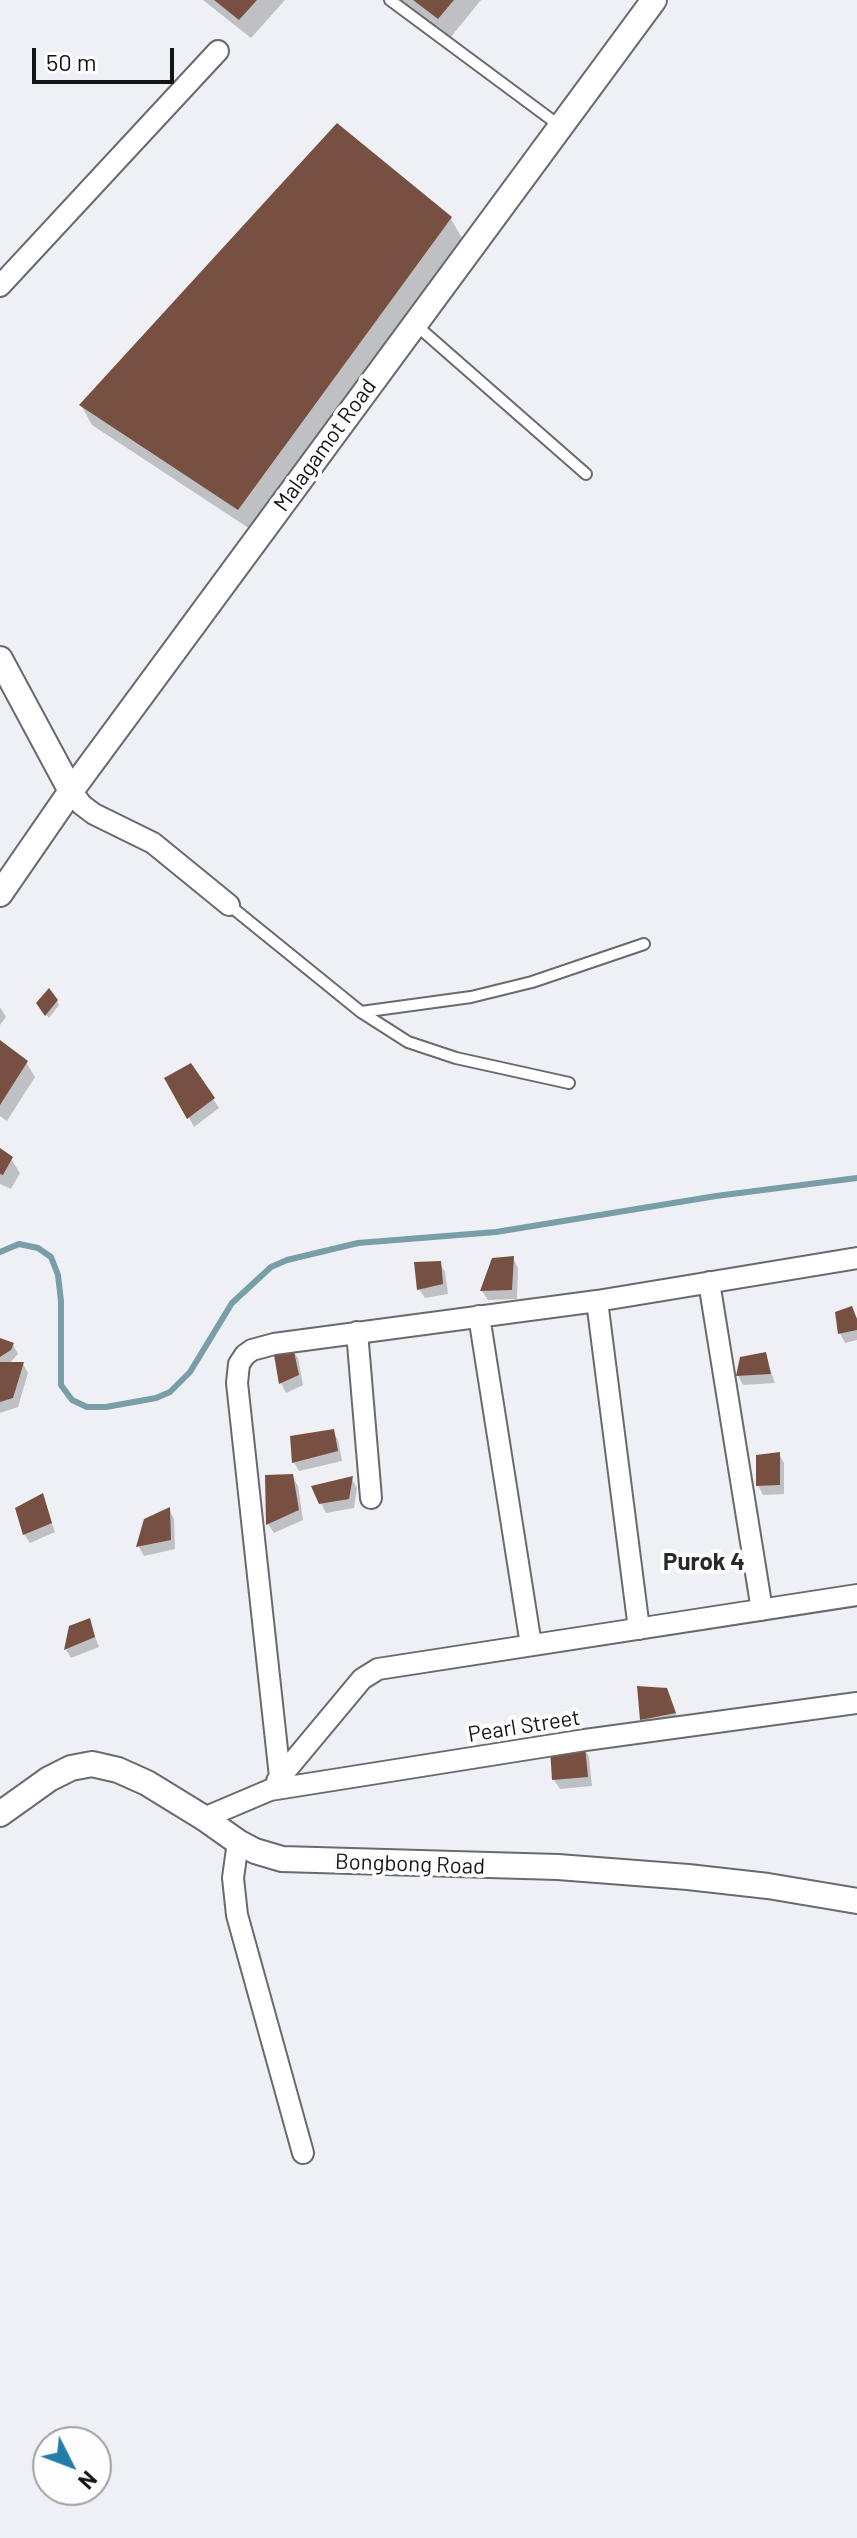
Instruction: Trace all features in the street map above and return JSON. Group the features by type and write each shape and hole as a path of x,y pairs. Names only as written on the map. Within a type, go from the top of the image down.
{"street":[{"name":"Malagamot Road","path":"0,894 71,791 654,0"},
{"path":"0,286 218,51"},
{"path":"0,659 71,791 82,805 153,843 229,905"},
{"path":"275,1783 237,1375 245,1355 262,1346 597,1301 857,1258"},
{"path":"709,1282 762,1610"},
{"path":"597,1301 639,1629"},
{"path":"479,1316 531,1645"},
{"path":"357,1332 371,1498"},
{"path":"275,1783 362,1679 378,1669 857,1595"},
{"name":"Pearl Street","path":"204,1818 275,1783 857,1703"},
{"name":"Bongbong Road","path":"0,1814 49,1779 71,1768 92,1764 118,1770 147,1783 238,1842 282,1859 558,1867 755,1884 857,1901"},
{"path":"238,1842 233,1878 237,1915 303,2153"}],"lane":[{"path":"390,0 560,126"},
{"path":"414,324 586,474"},
{"path":"229,905 361,1012 408,1042 431,1051 569,1083"},
{"path":"361,1012 471,997 517,986 644,944"}],"building":[{"path":"214,0 257,0 239,20"},
{"path":"413,0 454,0 438,19"},
{"path":"337,123 452,217 238,510 79,405"},
{"path":"49,988 58,1000 45,1016 36,1003"},
{"path":"0,1040 28,1061 0,1105"},
{"path":"191,1063 215,1098 187,1119 164,1078"},
{"path":"0,1148 13,1157 3,1175 0,1174"},
{"path":"514,1256 512,1290 480,1291 492,1258"},
{"path":"441,1261 443,1284 417,1290 414,1262"},
{"path":"852,1306 857,1330 838,1334 835,1312"},
{"path":"0,1338 14,1343 11,1350 0,1357"},
{"path":"293,1347 299,1375 279,1384 274,1355"},
{"path":"766,1352 771,1374 736,1376 740,1357"},
{"path":"0,1362 24,1362 13,1398 0,1402"},
{"path":"334,1429 338,1451 292,1463 290,1436"},
{"path":"780,1452 780,1485 756,1486 756,1455"},
{"path":"293,1474 299,1510 266,1525 265,1475"},
{"path":"353,1476 349,1499 319,1504 311,1486"},
{"path":"43,1493 52,1523 23,1535 15,1508"},
{"path":"170,1507 171,1540 136,1547 144,1519"},
{"path":"90,1618 95,1637 64,1650 69,1626"},
{"path":"637,1686 667,1688 676,1713 640,1720"},
{"path":"585,1746 588,1777 552,1780 550,1749"}],"waterway":[{"path":"0,1252 19,1244 38,1248 51,1257 58,1275 61,1301 61,1385 72,1400 87,1407 106,1407 156,1398 170,1392 190,1372 232,1303 271,1267 287,1260 358,1243 496,1232 716,1196 857,1178"}],"district":[{"name":"Purok 4","path":"704,1562"}]}
